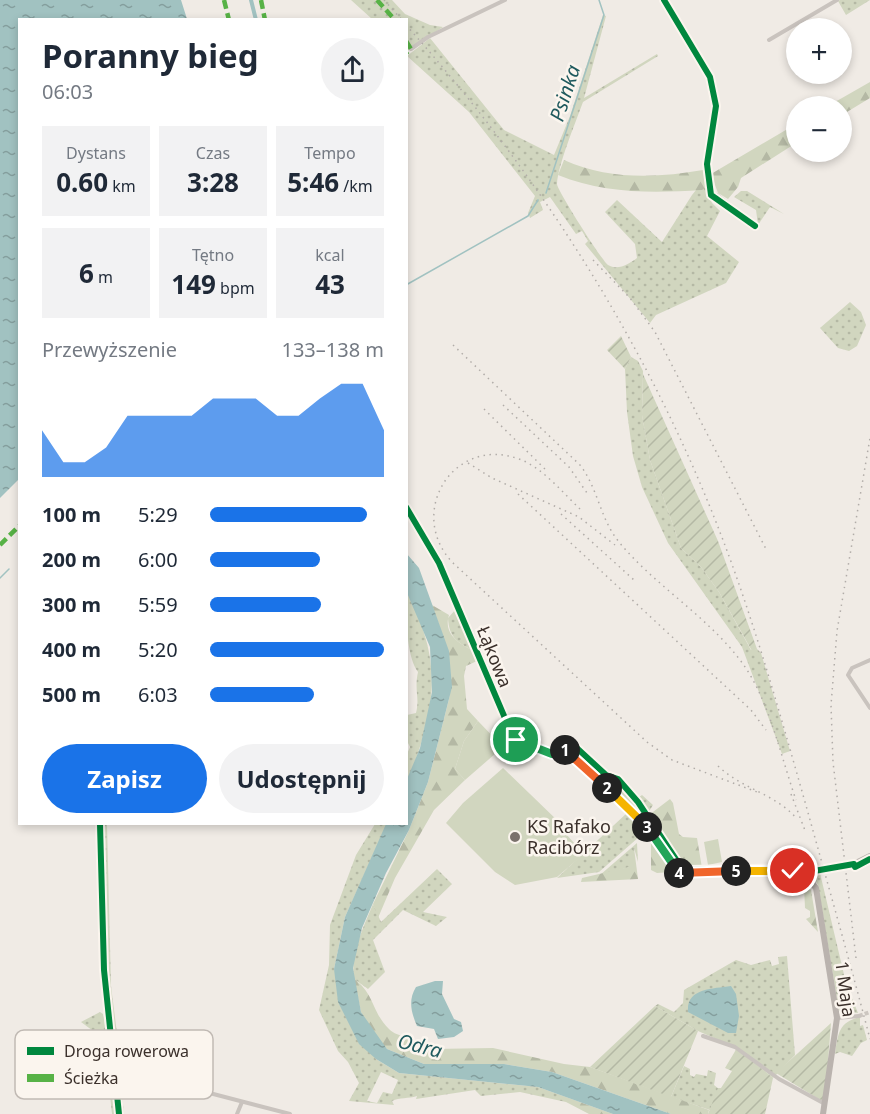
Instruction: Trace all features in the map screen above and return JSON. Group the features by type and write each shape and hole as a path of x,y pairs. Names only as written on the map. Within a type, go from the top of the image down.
{"street":[{"path":"411,49 421,41 505,0"},
{"path":"664,0 698,52 710,76 716,106 707,164 710,186 714,195 727,203 729,209 755,226"},
{"path":"769,39 837,0"},
{"name":"Łąkowa","path":"408,510 439,563 510,735 522,744 552,754 567,739 606,776 615,795"},
{"path":"870,660 852,668 848,675 870,708"},
{"name":"Łąkowa","path":"560,746 615,795 653,834 679,873 807,871 854,864 870,856"},
{"path":"603,784 606,776"},
{"path":"603,784 609,782"},
{"name":"1 Maja","path":"807,871 807,877 816,888 837,1018 823,1114"},
{"path":"837,1018 859,1016"},
{"path":"703,1036 735,1047 780,1079 826,1104"},
{"path":"213,1094 290,1114"},
{"path":"237,1114 242,1102"}],"green space":[{"path":"351,0 392,0 405,14 430,25 443,27 408,50 408,18 371,18"},
{"path":"840,0 870,0 846,15 838,1"},
{"path":"603,15 606,16 584,98 657,54 658,56 583,102 560,166 557,184 559,189 604,261 612,267 619,267 637,258 635,244 605,212 617,200 662,242 696,190 706,187 712,203 720,211 707,236 739,262 726,283 656,315 650,323 585,244 588,241 582,231 576,234 550,197 540,202 543,210 530,218 528,213 535,196 469,112 408,55 430,38 504,130 554,155 570,116"},
{"path":"870,82 870,98 852,109 852,96 846,96"},
{"path":"786,130 786,149 741,178 738,187 728,199 718,193 711,174"},
{"path":"564,160 598,171 633,176 668,175 703,170 706,187 702,190 647,192 593,186 558,175"},
{"path":"741,191 747,191 784,214 770,207 758,225 756,210 734,197"},
{"path":"850,302 861,312 866,325 857,346 849,351 838,348 820,328"},
{"path":"621,336 631,357 625,369 607,350"},
{"path":"631,357 638,361 643,371 642,415 650,460 681,548 701,567 719,592 751,650 757,649 761,653 790,751 782,754 742,647 668,543 642,487 633,456 627,412 625,369"},
{"path":"643,374 718,541 757,649 752,651 719,592 701,567 681,548 650,460 642,415"},
{"path":"408,595 427,642 432,687 430,709 408,779 410,747 408,715 416,713 418,672 409,645"},
{"path":"432,605 449,615 448,628 454,638 474,651 477,661 466,666 464,676 467,709 478,721 464,741 455,769 465,780 434,810 395,878 378,918 373,904 409,830 428,782 449,699 449,663"},
{"path":"456,609 474,651 452,635 448,618"},
{"path":"478,721 503,747 465,780 455,769 464,741"},
{"path":"574,747 604,775 599,779 569,752"},
{"name":"KS Rafako Racibórz","path":"503,768 559,822 557,824 584,854 557,877 515,885 495,872 446,823 463,803"},
{"path":"619,780 638,798 642,795 653,805 648,813 672,851 690,869 679,868 653,830 623,800 613,784"},
{"path":"670,799 673,803 679,834 683,837 697,838 702,868 688,866 680,860 649,815"},
{"path":"628,812 647,830 599,872 557,878"},
{"path":"101,825 107,825 111,986 117,1030 111,1030 105,970"},
{"path":"374,825 387,825 345,917 334,969 376,1059 399,1073 538,1087 566,1097 566,1102 520,1092 481,1096 475,1090 416,1099 417,1096 398,1099 392,1101 394,1105 349,1101 359,1083 348,1062 338,1051 319,1010 329,965 330,925 356,855","holes":["381,1072 398,1080 392,1094 383,1092 377,1103 367,1101"]},
{"path":"718,839 722,862 708,865 704,842"},
{"path":"655,840 671,872 657,873 651,870 651,844"},
{"path":"637,843 638,862 634,848 630,867 600,875"},
{"path":"634,848 638,879 581,882 582,878 629,867 628,861"},
{"path":"437,869 452,884 423,912 447,917 436,926 403,910 373,940 385,972 368,989 354,979 353,970 359,940 373,904 381,922"},
{"path":"811,873 820,873 846,983 858,1013 839,1011 818,885"},
{"path":"804,886 811,890 818,932 806,919 810,917 810,911 805,908"},
{"path":"787,956 795,1055 773,1078 737,1048 698,1031 655,1006 658,1004 674,1012 683,1003 684,990 736,960 751,965 770,960 772,966 779,964 778,957"},
{"path":"354,979 366,991 379,1016 389,1029 413,1040 421,1047 432,1049 493,1048 564,1064 590,1067 709,1110 708,1114 671,1114 552,1072 504,1064 424,1064 387,1049 371,1031 361,1012"},
{"path":"655,1006 698,1031 671,1097 590,1067"},
{"path":"100,1012 103,1014 106,1030 92,1030 81,1022"},
{"path":"860,1017 860,1026 863,1025 867,1040 861,1043 852,1056 840,1052 835,1054 837,1040 844,1025"},
{"path":"831,1023 825,1099 822,1101 776,1073"},
{"path":"737,1048 773,1078 765,1114 708,1114 718,1088 721,1088 732,1071 725,1068"},
{"path":"684,1066 690,1069 690,1075 694,1077 696,1074 707,1076 708,1070 716,1073 714,1085 719,1089 710,1110 671,1097"},
{"path":"566,1097 613,1114 589,1114 566,1102"},
{"path":"110,1099 117,1099 118,1114 112,1114"},
{"path":"118,1099 123,1099 124,1114 120,1114"}],"water":[{"path":"0,0 181,0 187,18 18,18 18,480 0,498"},
{"path":"408,555 419,568 449,651 452,687 428,782 409,830 386,873 362,928 353,968 361,1012 387,1049 424,1064 504,1064 552,1072 671,1114 613,1114 538,1087 399,1073 376,1059 359,1044 338,1002 334,969 345,917 386,825 408,825 408,777 420,748 432,692 430,647 408,595"},
{"path":"443,981 442,994 454,1019 461,1022 463,1031 454,1037 438,1039 434,1029 417,1026 413,1016 411,1001 416,987"},
{"path":"731,986 736,994 739,1016 736,1033 728,1033 688,1012 688,1004 696,994 709,989"}],"waterway":[{"path":"251,0 256,18"},
{"name":"Psinka","path":"546,193 604,15 599,0"},
{"name":"Psinka","path":"408,284 528,216 538,200"},
{"path":"0,578 9,569"}],"tunnel":[{"path":"859,1016 870,1012"}],"railway":[{"path":"384,0 400,18"},
{"path":"408,27 497,135 579,253 616,314 681,441 710,507 763,656 870,1039"},
{"path":"593,260 630,298 655,332 767,551"},
{"path":"453,345 580,465 591,484 607,524 619,542 649,573 714,631 743,664 760,694 774,729 796,800"},
{"path":"503,405 569,467 587,493"},
{"path":"484,409 546,470"},
{"path":"856,958 833,762 831,705 837,631 870,438"},
{"path":"580,509 536,468 519,459 496,454 475,458 457,468 444,483 436,501 434,521 439,542 452,562 647,742 672,760 757,792"},
{"path":"468,463 492,478 579,517 615,545"},
{"path":"518,494 751,710 766,730"},
{"path":"561,514 634,580"},
{"path":"718,766 727,774 779,803 797,819"},
{"path":"791,794 806,833"}],"marked path":[{"path":"224,0 228,18"},
{"path":"261,0 265,18"},
{"path":"377,0 393,18"},
{"path":"408,44 411,49 408,51"},
{"path":"0,545 18,527"}],"cycle path":[{"path":"664,0 710,77 716,106 707,164 711,195 755,226"},
{"path":"408,510 439,563 513,737 533,749 552,754 567,739 606,775 618,779 638,802 677,861 689,870 813,868 814,871 854,864 855,867 870,859"},
{"path":"100,825 104,970 110,1030"},
{"path":"117,1099 119,1114"}],"place":[{"name":"KS Rafako Racibórz","path":"515,837"}],"route":[{"path":"516,740 533,749 552,754 560,746 641,820 653,834 671,865 679,873 793,871"}],"water label":[{"name":"Odra","path":"420,1046"}]}
